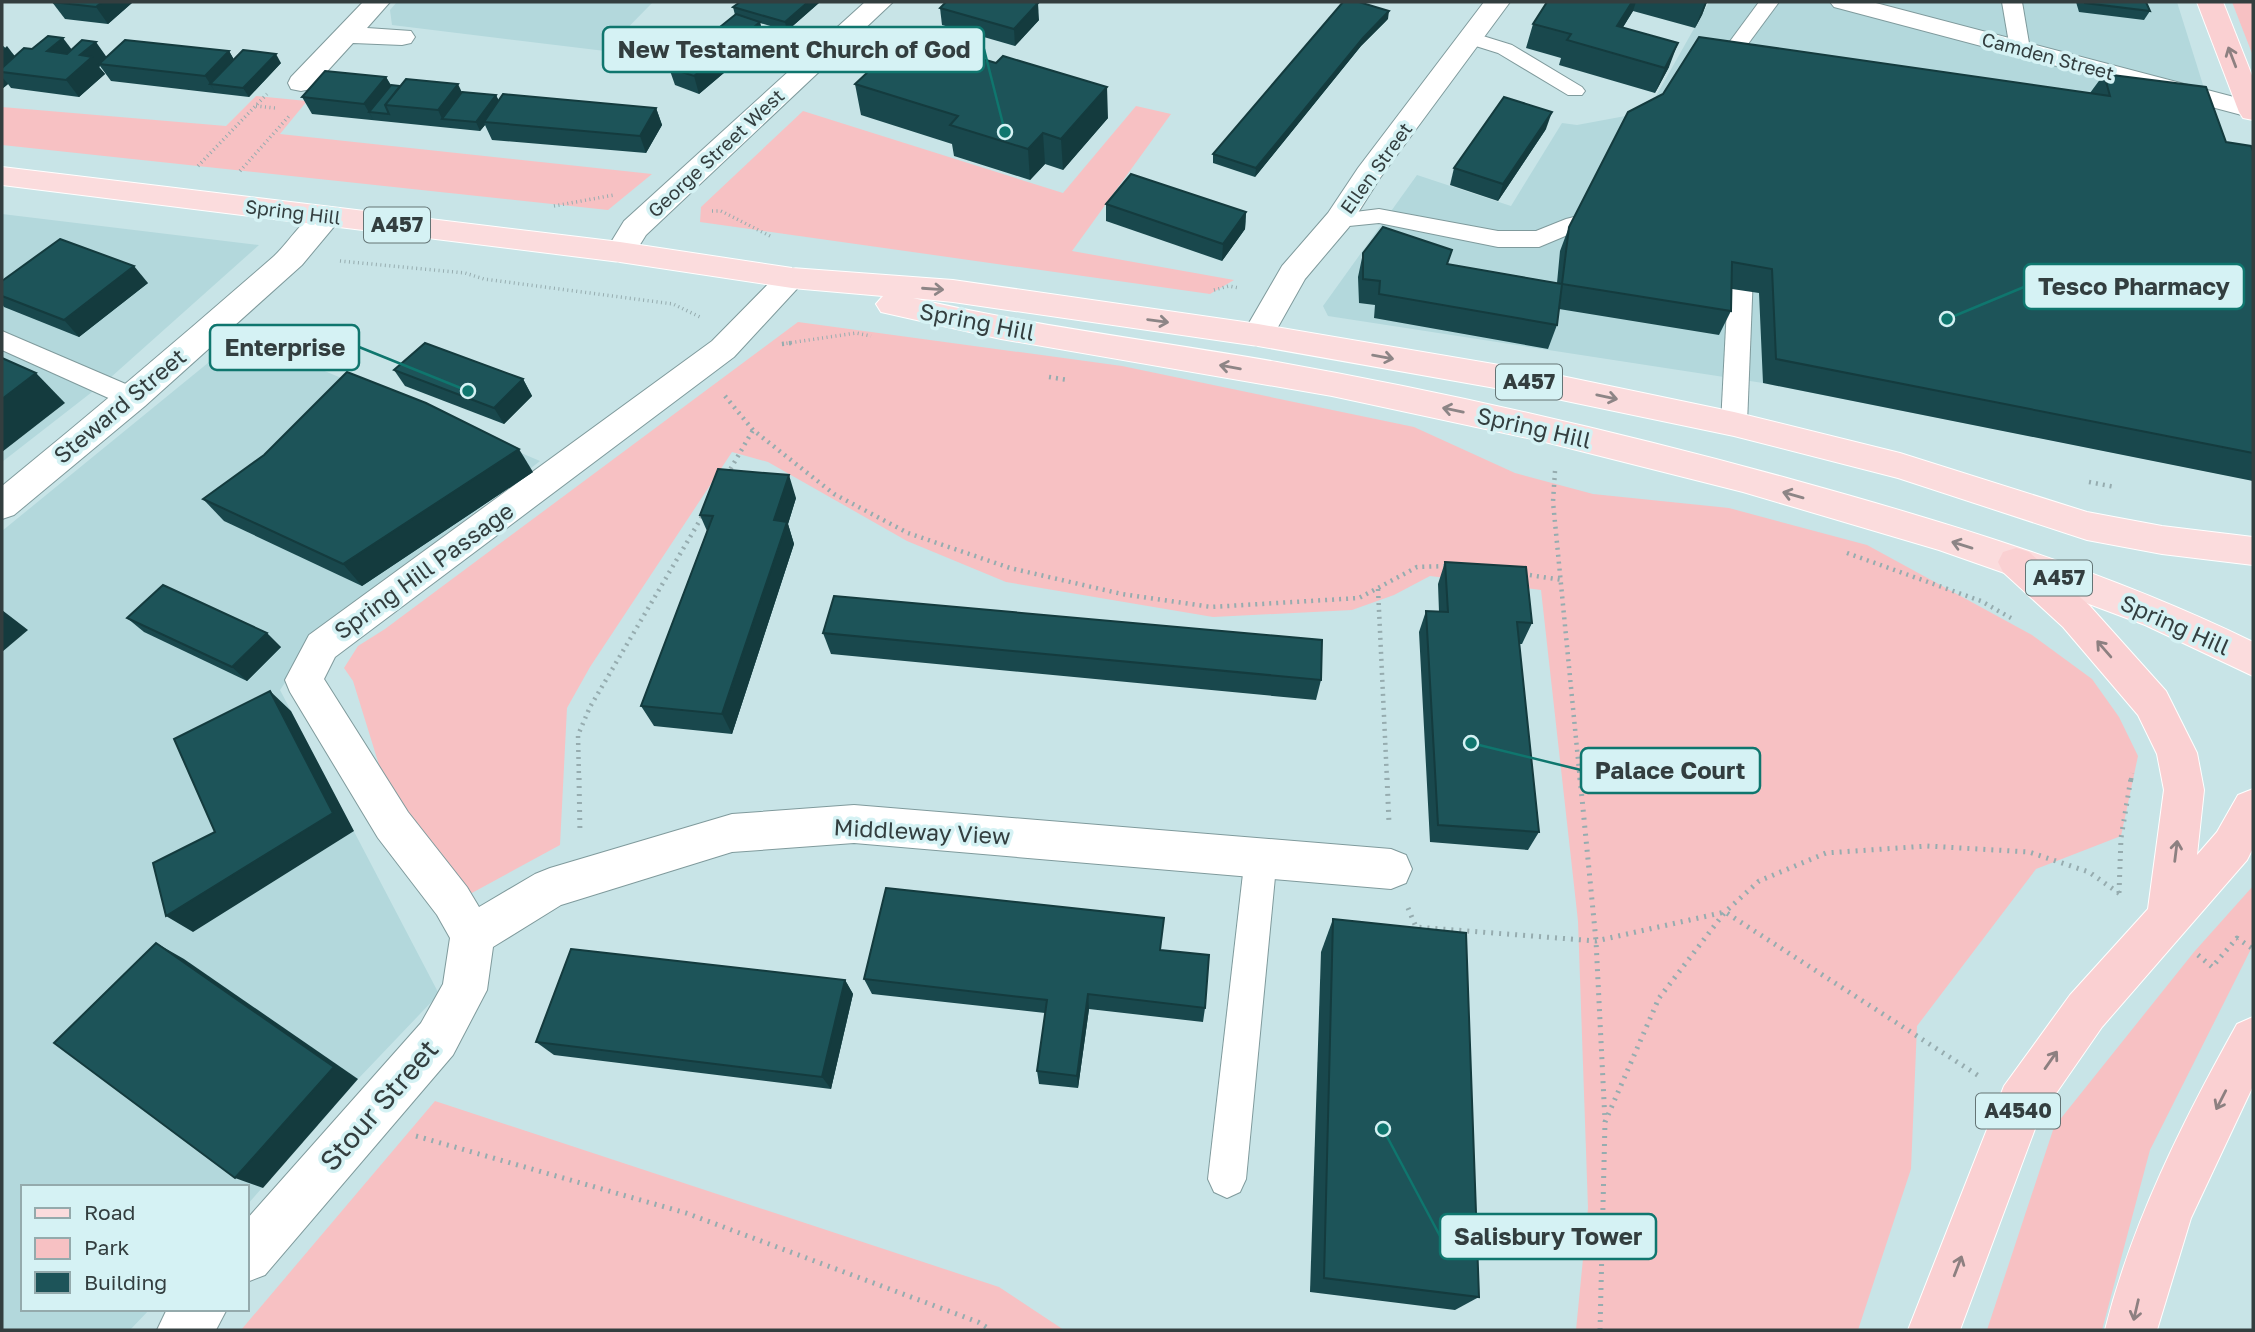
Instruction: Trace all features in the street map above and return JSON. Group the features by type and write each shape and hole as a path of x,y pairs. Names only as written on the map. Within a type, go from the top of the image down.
{"highway":[{"path":"2210,2 2253,111"},
{"path":"2016,562 2076,616 2152,703 2177,753 2184,790 2168,919"},
{"name":"A4540","path":"1934,1330 2021,1103 2086,1012 2232,846 2253,808"},
{"path":"2131,1330 2143,1279 2197,1146 2253,1040"}],"main road":[{"name":"Spring Hill","path":"2,176 620,251 792,278 953,291 1258,335 1552,386 1734,424 1900,466 2087,526 2162,540 2253,551"},
{"name":"Spring Hill","path":"792,278 957,320 1328,384 1559,432 1858,513 2016,562 2147,610 2253,660"}],"street":[{"path":"301,83 377,2"},
{"name":"George Street West","path":"620,251 635,228 880,2"},
{"name":"Camden Street","path":"1843,2 2253,111"},
{"name":"Ellen Street","path":"1258,335 1293,273 1339,220 1356,190 1470,38 1491,3"},
{"path":"347,36 402,37"},
{"name":"Steward Street","path":"2,505 133,398 291,258 327,217"},
{"name":"Spring Hill Passage","path":"472,934 452,901 393,825 304,680 322,646 700,366 737,337 792,278"},
{"name":"Middleway View","path":"472,934 550,888 732,833 854,824 1391,869"},
{"name":"Stour Street","path":"248,1256 438,1040 465,990 472,934"},
{"path":"183,1330 199,1311"}],"lane":[{"path":"1721,68 1769,2"},
{"path":"2012,2 2020,49"},
{"path":"1470,38 1505,49 1574,91"},
{"path":"1339,220 1379,216 1498,239 1539,239 1574,224"},
{"path":"1734,424 1742,291 1742,222"},
{"path":"2,340 133,398"},
{"path":"1227,1179 1261,856"}],"path":[{"path":"168,197 279,81 317,85 212,202"},
{"path":"465,273 484,279 673,304 737,337 766,346 856,333 881,338"},
{"path":"700,366 753,430 834,494 908,533 1010,568 1122,594 1211,607 1359,597 1378,589 1399,575 1425,565 1453,566"},
{"path":"1047,376 1071,380"},
{"path":"725,478 753,430"},
{"path":"1543,467 1568,474"},
{"path":"1555,470 1553,502 1597,941 1605,1122 1600,1330"},
{"path":"582,877 578,735 590,707 704,514"},
{"path":"1838,551 1981,601 2015,621"},
{"path":"1521,574 1562,580"},
{"path":"1378,589 1391,869 1416,927 1597,941 1726,912 2021,1103"},
{"path":"1605,1122 1659,998 1726,912 1759,881 1826,853 1927,846 2029,852 2089,872 2119,893 2121,838 2133,768"},
{"path":"365,1122 686,1213 978,1322 991,1330"}],"shaded area":[{"path":"397,2 653,2 605,51 392,25 390,10"},
{"path":"1709,2 2177,2 2230,171 2225,475 1763,383 1328,316 1323,306 1417,175 1511,206 1562,123 1577,125 1647,112"},
{"path":"2,214 259,245 110,378 2,462"},
{"path":"241,336 540,461 315,638 280,690 439,994 358,1079 248,1204 248,1185 21,1185 21,1311 148,1311 130,1330 2,1330 2,531"}],"green space":[{"path":"2232,2 2253,2 2253,56"},
{"path":"256,96 307,101 280,134 652,174 608,210 2,145 2,107 226,126"},
{"path":"1136,106 1171,114 1072,251 1234,280 1210,294 700,222 701,207 803,111 1063,193"},
{"path":"798,322 1122,366 1414,427 1515,473 1593,494 1729,508 1867,545 2032,635 2092,679 2119,717 2138,756 2121,836 2036,869 1917,1026 1911,1169 1858,1330 1576,1330 1588,1208 1578,921 1541,590 1430,576 1394,595 1352,610 1213,617 1006,582 907,541 768,462 732,452 590,667 567,708 560,845 470,894 384,781 353,681 344,668 358,646 385,629"},
{"path":"2253,886 2253,945 2150,1150 2102,1330 1987,1330 2054,1127 2194,952"},
{"path":"435,1101 999,1287 1064,1330 241,1330"}],"building":[{"path":"52,2 102,2 96,7"},
{"path":"740,2 808,2 785,22 733,7"},
{"path":"946,2 1038,3 1014,29 940,8"},
{"path":"1343,2 1359,2 1389,11 1363,38 1256,168 1213,154"},
{"path":"1547,2 1632,2 1617,26 1678,43 1665,68 1567,40 1571,34 1533,24"},
{"path":"2146,2 2150,11 2085,3"},
{"path":"736,14 760,22 694,76 669,68"},
{"path":"48,36 63,38 47,51 67,54 82,40 96,42 80,55 92,57 66,80 2,72 2,68 24,48 32,49"},
{"path":"906,36 996,63 1003,56 1107,87 1061,139 1043,133 1028,149 950,125 958,116 855,84"},
{"path":"1699,37 2110,96 2104,74 2206,87 2226,142 2251,146 2253,151 2253,453 1776,359 1772,269 1732,262 1731,311 1562,284 1569,227 1628,112 1663,94"},
{"path":"125,40 229,51 205,76 99,64"},
{"path":"243,50 276,54 243,88 210,84"},
{"path":"325,71 386,77 364,104 302,97"},
{"path":"406,79 458,84 438,110 385,105"},
{"path":"391,85 400,86 385,105 389,114 369,112"},
{"path":"462,92 496,95 476,122 442,119"},
{"path":"503,94 656,108 640,136 484,122"},
{"path":"1504,97 1552,112 1503,184 1454,168"},
{"path":"1131,174 1246,212 1223,244 1106,204"},
{"path":"1383,227 1452,250 1447,264 1562,284 1557,325 1379,294 1380,281 1363,279 1363,253"},
{"path":"60,239 134,266 64,320 2,296 2,281"},
{"path":"425,343 523,379 494,408 394,370"},
{"path":"2,358 36,373 2,399"},
{"path":"347,372 426,403 519,449 343,564 203,499 264,455"},
{"path":"718,469 789,475 774,520 787,522 722,714 641,706 713,516 700,515"},
{"path":"1445,562 1526,567 1532,623 1517,622 1539,832 1438,825 1426,611 1448,612"},
{"path":"163,585 267,633 232,667 127,618"},
{"path":"834,596 1322,640 1321,680 823,633"},
{"path":"270,691 333,813 166,916 153,863 215,832 174,739"},
{"path":"886,888 1164,918 1160,950 1209,955 1205,1008 1088,994 1077,1076 1037,1071 1047,1000 864,979"},
{"path":"1333,919 1466,933 1479,1297 1324,1278"},
{"path":"156,943 334,1067 235,1178 54,1043"},
{"path":"571,949 845,980 822,1077 536,1042"}],"place":[{"name":"New Testament Church of God","path":"1005,132"},
{"name":"Tesco Pharmacy","path":"1947,319"},
{"name":"Enterprise","path":"468,391"},
{"name":"Palace Court","path":"1471,743"},
{"name":"Salisbury Tower","path":"1383,1129"}]}
